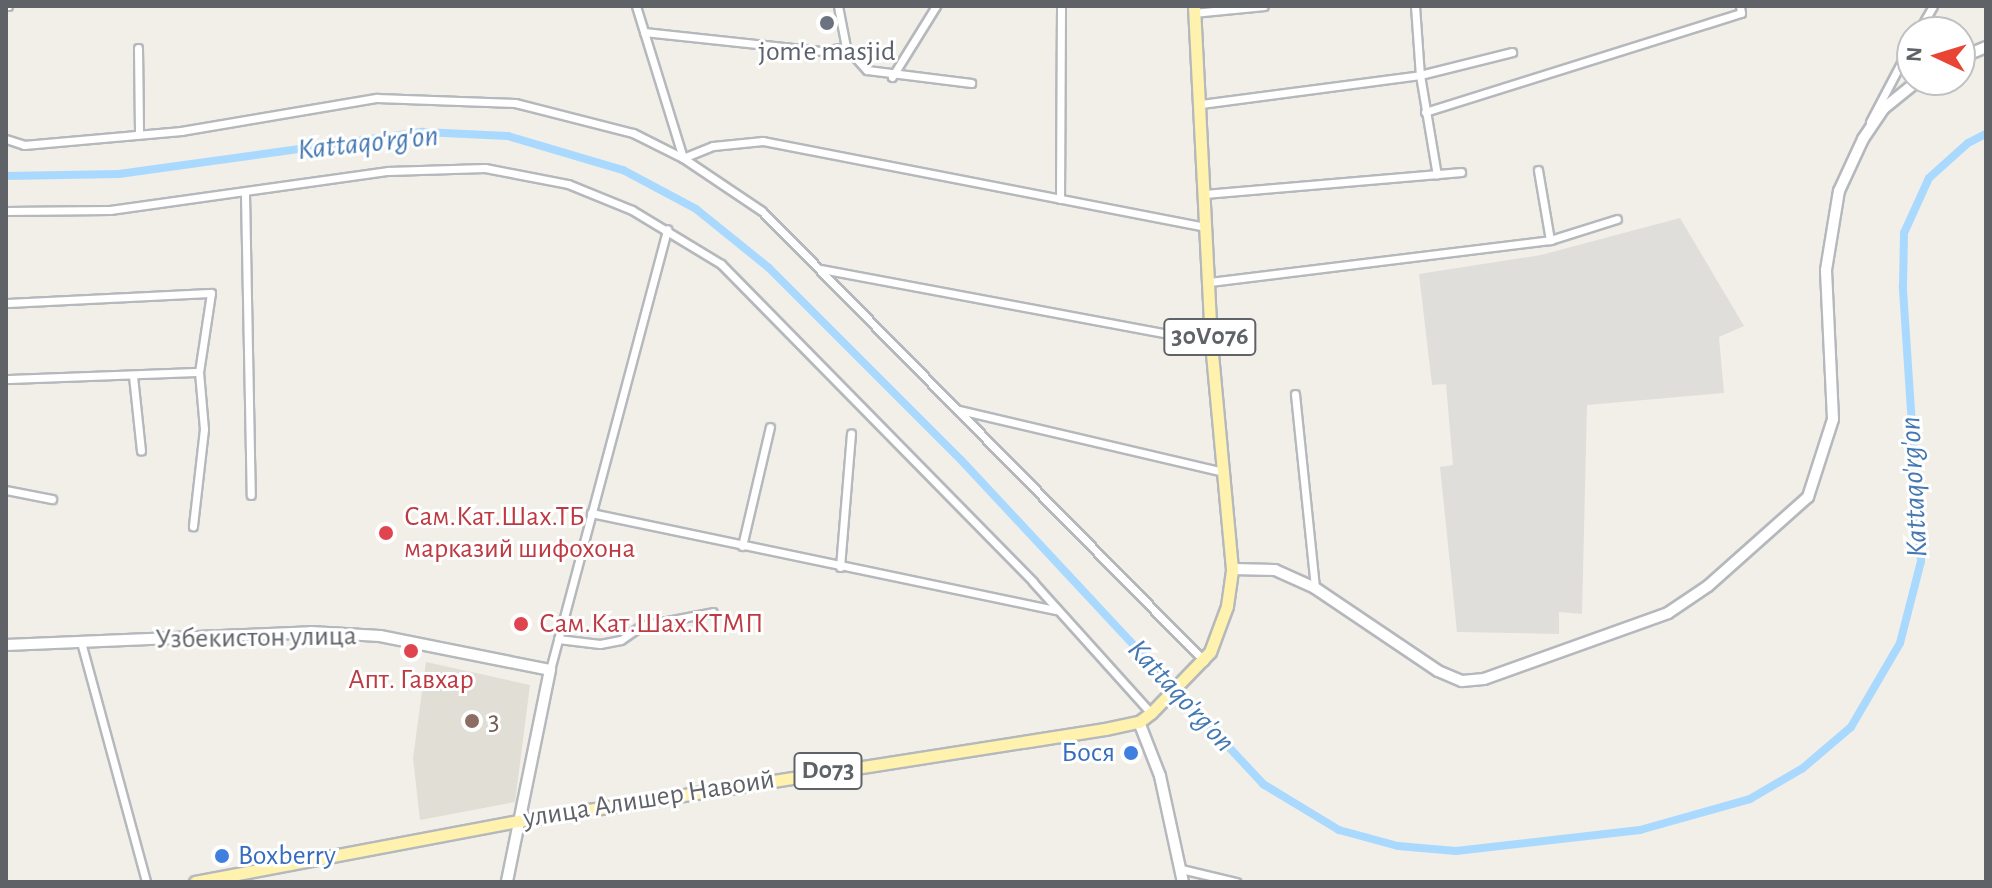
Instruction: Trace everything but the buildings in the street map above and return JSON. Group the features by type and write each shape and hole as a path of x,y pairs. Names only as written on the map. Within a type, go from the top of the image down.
{"main road":[{"name":"30V076","path":"1151,713 1204,661 1223,618 1232,569 1211,342 1194,10"},
{"name":"улица Алишер Навоий","path":"195,882 246,877 518,821 1139,722 1151,713"}],"street":[{"path":"636,6 683,158"},
{"path":"838,6 846,47 855,63 892,77 971,83"},
{"path":"892,77 936,6"},
{"path":"1060,199 1061,6"},
{"path":"1194,10 1264,6"},
{"path":"1415,6 1420,75 1437,175"},
{"path":"1425,112 1741,13 1740,6"},
{"path":"644,32 823,51 846,47"},
{"path":"138,48 139,134"},
{"path":"1201,104 1420,75 1512,52"},
{"path":"1232,569 1275,570 1315,588 1438,671 1462,681 1484,679 1668,613 1708,586 1808,497 1823,458 1833,419 1834,386 1828,237 1839,191 1896,74"},
{"path":"1863,139 1883,109 1899,96"},
{"path":"6,139 24,145 139,134 377,98 515,103 633,133 683,158 762,211 1204,661"},
{"path":"683,158 713,146 763,141 1207,227"},
{"path":"6,211 110,210 245,194 388,171 485,168 568,184 667,229 721,264 1059,610 1151,713"},
{"path":"1538,170 1550,240"},
{"path":"1205,194 1461,172"},
{"path":"245,194 251,495"},
{"path":"1209,282 1550,240 1617,219"},
{"path":"507,882 550,670 667,229"},
{"path":"819,269 1211,342"},
{"path":"6,303 211,293 199,372 204,429 193,526"},
{"path":"6,379 199,372"},
{"path":"133,376 141,451"},
{"path":"1295,394 1315,588"},
{"path":"956,410 1223,472"},
{"path":"742,546 770,427"},
{"path":"840,567 851,433"},
{"path":"6,490 52,499"},
{"path":"591,513 1059,610"},
{"path":"558,639 600,644 621,640 641,626 713,612"},
{"name":"Узбекистон улица","path":"6,645 311,632 380,636 550,670"},
{"path":"81,642 146,882"},
{"path":"1139,722 1160,776 1183,882"},
{"path":"1181,869 1236,882"}],"shaded area":[{"path":"1680,218 1744,326 1719,337 1724,393 1587,405 1582,614 1559,612 1559,634 1457,632 1440,467 1453,465 1446,384 1432,385 1419,274 1541,255"},
{"name":"3","path":"426,662 530,685 515,802 420,820 413,758"}],"waterway":[{"name":"Kattaqo'rg'on","path":"6,176 119,174 423,132 508,136 623,170 696,209 769,268 962,461 1263,784 1339,830 1398,846 1456,851 1640,830 1750,799 1803,768 1851,727 1900,643 1921,561 1903,287 1904,233 1929,178 1968,143 1986,134"}],"place":[{"name":"jom'e masjid","path":"827,23"},
{"name":"Сам.Кат.Шах.ТБ марказий шифохона","path":"386,533"},
{"name":"Сам.Кат.Шах.КТМП","path":"521,624"},
{"name":"Апт. Гавхар","path":"411,651"},
{"name":"3","path":"472,721"},
{"name":"Бося","path":"1131,753"},
{"name":"Boxberry","path":"222,856"}]}
